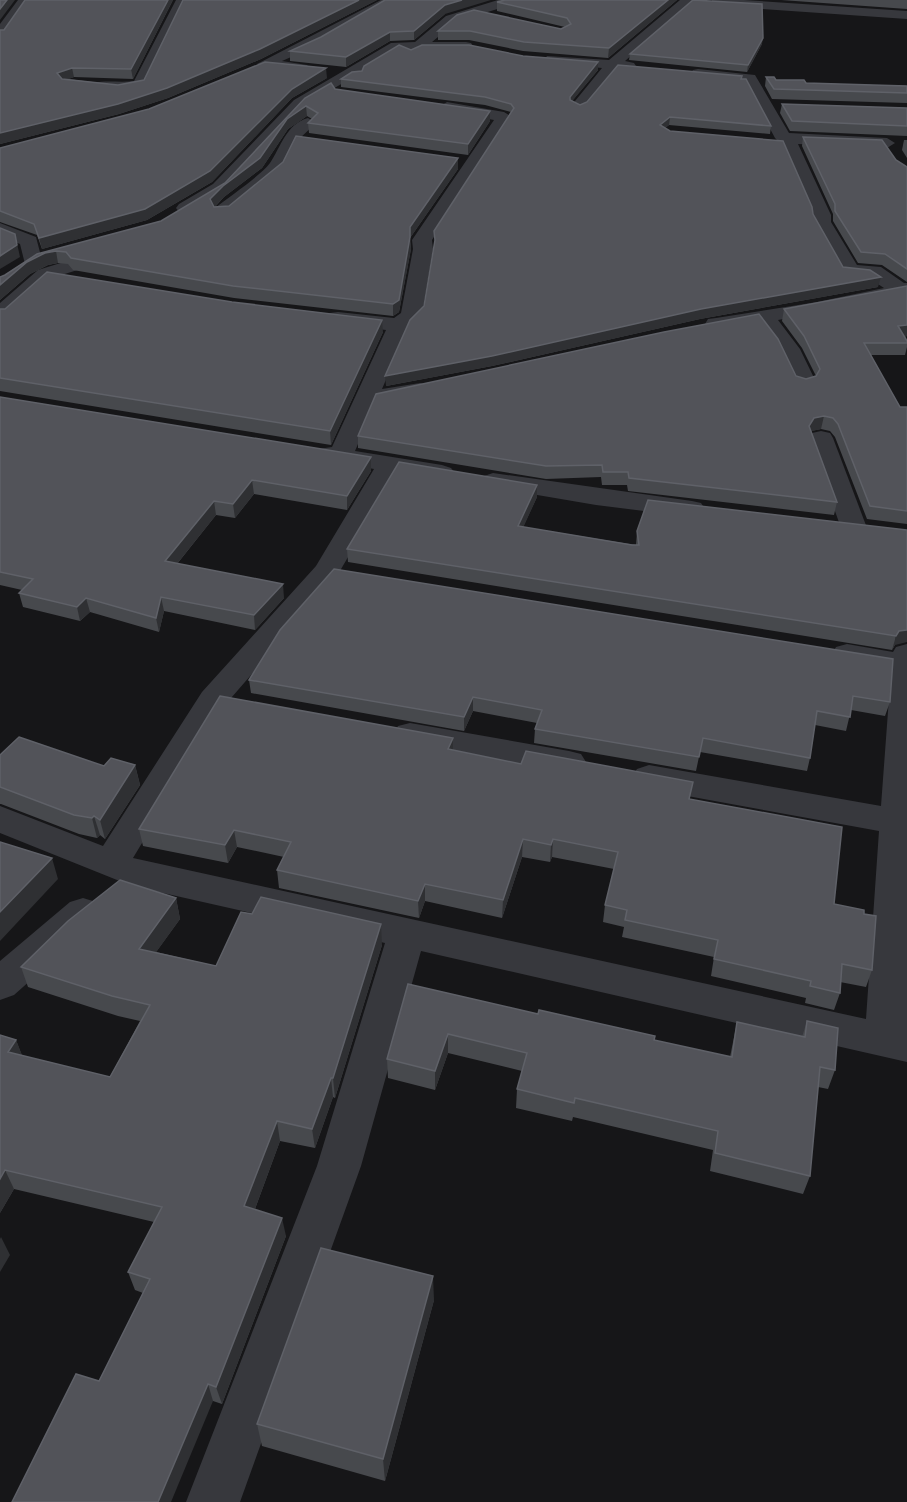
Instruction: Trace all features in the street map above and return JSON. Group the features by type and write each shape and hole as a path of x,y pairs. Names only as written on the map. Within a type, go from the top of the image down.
{"street":[{"path":"0,34 24,0"},
{"path":"79,84 120,88 140,85 182,0"},
{"path":"372,76 322,70 259,67 316,41 391,0"},
{"path":"211,217 220,213 276,167 291,138 329,105 419,45 451,19 511,0"},
{"path":"579,106 612,65 688,0"},
{"path":"694,0 907,15"},
{"path":"472,12 506,19"},
{"path":"173,215 219,188 299,103 396,46 469,46 482,49"},
{"path":"534,57 647,68"},
{"path":"681,71 750,78 780,141 822,214 822,222 850,271 874,271 903,290"},
{"path":"340,456 399,325 411,315 423,249 422,240 504,117 436,106"},
{"path":"765,106 788,107"},
{"path":"291,138 315,141"},
{"path":"780,141 896,146"},
{"path":"451,160 474,163"},
{"path":"0,229 29,241 31,268 0,314"},
{"path":"31,268 126,241"},
{"path":"31,268 89,281"},
{"path":"692,329 817,308 903,290"},
{"path":"316,315 399,325"},
{"path":"764,316 789,349 804,382"},
{"path":"365,399 443,386"},
{"path":"821,438 853,528"},
{"path":"305,450 596,497 713,511"},
{"path":"0,984 60,930 121,868 213,699 339,572 390,464"},
{"path":"0,819 121,868 896,1042 907,661 823,650"},
{"path":"213,699 249,705"},
{"path":"378,728 902,822"},
{"path":"213,1502 339,1166 407,933"}],"building":[{"path":"0,0 7,0 0,9"},
{"path":"25,0 168,0 131,69 72,68 57,73 62,79 118,85 144,80 183,0 359,0 260,49 167,88 118,104 0,133 0,30 4,30"},
{"path":"385,0 462,0 445,5 414,31 390,32 346,57 290,51 321,37"},
{"path":"505,0 668,0 609,48 524,42 470,31 438,31 457,15 474,10 561,29 571,24 567,18 497,2"},
{"path":"693,0 762,4 763,38 748,65 630,54"},
{"path":"399,45 411,50 422,45 469,45 523,56 598,62 570,97 570,100 580,105 587,102 618,65 742,76 741,79 746,79 771,126 670,117 660,125 670,131 783,141 813,214 843,267 870,270 881,277 701,309 492,356 385,376 410,320 424,306 435,240 434,231 514,108 511,104 485,97 341,79 352,72 362,71 364,66"},
{"path":"265,62 326,68 292,89 210,171 145,209 39,238 34,224 0,211 0,148 149,109"},
{"path":"766,77 774,77 776,80 804,80 806,83 907,86 907,93 774,89"},
{"path":"331,83 335,89 490,111 468,144 308,123 318,113 306,106 287,119 260,158 223,186 210,199 214,207 229,206 283,162 296,136 458,158 410,227 399,300 393,304 233,286 71,258 66,252 56,251 45,253 27,262 0,285 0,277 37,254 161,221 225,183 305,98"},
{"path":"782,104 907,108 907,126 792,121"},
{"path":"803,137 882,140 896,160 907,167 907,269 885,254 861,252 835,211 835,204"},
{"path":"0,228 15,234 17,245 0,256"},
{"path":"47,272 232,302 382,320 330,431 0,378 0,309 5,309"},
{"path":"907,286 907,325 898,326 907,343 864,343 900,407 907,407 907,511 870,506 838,424 833,418 824,416 814,418 809,426 837,502 629,478 628,472 603,472 602,465 546,466 358,436 376,394 664,332 759,314 778,339 796,376 806,379 816,376 820,369 804,336 784,309"},
{"path":"0,397 371,457 347,496 252,480 233,504 214,501 165,561 283,584 254,615 161,597 156,618 86,598 77,607 19,593 33,579 0,572"},
{"path":"399,462 537,485 518,526 632,545 639,545 637,531 648,500 907,530 907,630 899,631 896,636 347,549"},
{"path":"334,569 893,659 890,702 853,696 850,717 817,711 810,758 703,738 699,757 535,729 542,710 473,697 464,717 249,680 280,630"},
{"path":"220,696 453,738 448,749 521,764 526,751 693,782 689,799 842,827 834,904 864,910 864,914 876,916 872,970 842,964 840,993 810,986 811,981 714,959 718,940 625,920 627,910 605,905 618,852 553,839 551,845 523,839 503,900 425,884 418,901 277,870 291,842 234,830 225,845 139,829"},
{"path":"19,737 104,766 111,758 135,765 100,820 94,816 92,818 74,815 0,787 0,755"},
{"path":"0,842 52,858 0,912"},
{"path":"120,880 176,898 139,949 216,966 241,912 252,914 261,897 381,924 333,1078 331,1078 312,1129 277,1121 244,1206 282,1218 216,1387 208,1384 158,1502 12,1502 76,1374 99,1381 150,1279 128,1272 162,1207 5,1170 0,1179 0,1035 16,1040 8,1052 110,1077 150,1005 112,996 21,967 68,921"},
{"path":"408,984 538,1014 539,1010 655,1036 654,1040 732,1057 737,1022 805,1037 807,1021 838,1028 835,1070 820,1067 810,1176 715,1153 718,1131 575,1098 574,1103 517,1089 527,1053 448,1034 435,1071 387,1059"},
{"path":"321,1248 433,1276 383,1459 257,1424"}]}
